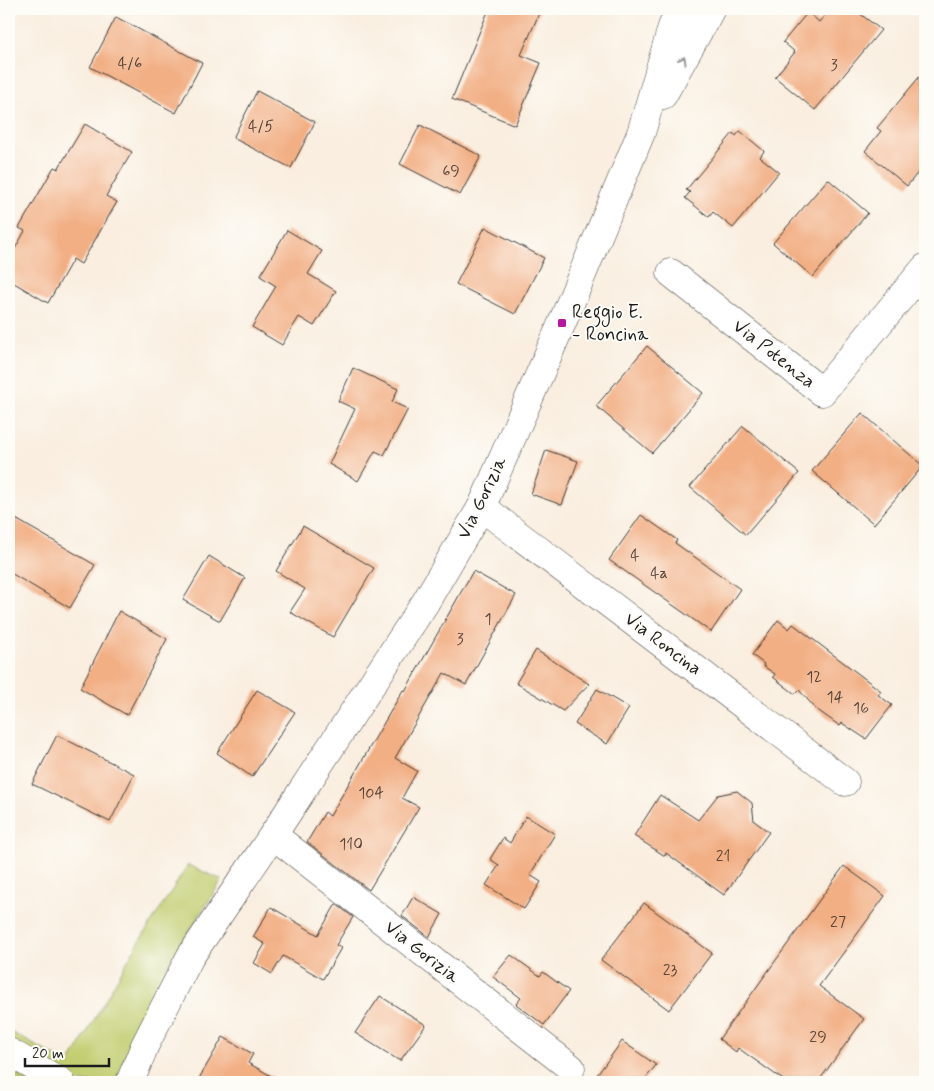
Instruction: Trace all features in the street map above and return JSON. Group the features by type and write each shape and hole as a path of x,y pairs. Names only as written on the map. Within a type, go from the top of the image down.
{"main road":[{"path":"641,133 672,27 680,9"},
{"path":"641,133 712,9"},
{"name":"Via Gorizia","path":"130,1082 145,1045 190,957 273,835 425,603 482,506 562,323 641,133"},
{"name":"Via Potenza","path":"671,273 822,392 925,268"},
{"name":"Via Roncina","path":"482,506 845,782"},
{"name":"Via Gorizia","path":"273,835 571,1068"},
{"path":"9,1052 61,1082"}],"green space":[{"path":"188,865 222,880 166,968 115,1082 9,1082 9,1031 69,1064 132,953"}],"building":[{"path":"489,9 541,9 521,55 541,63 515,125 452,99"},
{"path":"830,9 854,9 881,30 815,110 775,77 795,52 783,42 808,12 819,22"},
{"path":"116,17 202,63 176,113 90,67"},
{"path":"925,70 925,164 907,186 865,151 881,131 877,128"},
{"path":"257,91 315,122 291,168 233,138"},
{"path":"85,124 132,152 106,196 117,202 81,264 73,259 48,303 9,280 9,259 25,231 19,228 54,167 58,169"},
{"path":"420,125 481,156 460,195 400,164"},
{"path":"740,131 764,151 760,157 779,172 733,228 713,212 709,217 685,198 690,192 686,190 733,133 736,136"},
{"path":"828,179 868,213 813,277 773,243"},
{"path":"485,227 544,258 515,314 456,284"},
{"path":"287,230 322,251 308,274 336,291 314,326 299,317 282,345 252,327 276,286 260,276"},
{"path":"647,346 703,393 652,453 596,406"},
{"path":"353,368 398,389 392,402 408,409 384,455 375,451 358,481 329,464 355,409 338,401"},
{"path":"862,413 923,466 874,524 812,471"},
{"path":"743,426 799,473 746,535 690,487"},
{"path":"546,450 578,461 562,505 531,494"},
{"path":"9,515 95,565 70,608 9,572"},
{"path":"641,515 677,540 675,543 740,589 711,632 609,560"},
{"path":"303,526 374,568 333,637 290,612 305,589 276,571"},
{"path":"209,556 245,578 220,621 183,600"},
{"path":"473,571 516,595 466,685 444,673 395,758 417,771 402,798 419,807 369,890 307,842 325,812 330,816 403,690 405,691"},
{"path":"119,611 167,639 127,715 80,688"},
{"path":"778,620 789,629 793,624 881,691 878,695 892,705 866,739 842,723 840,726 816,709 799,690 795,694 773,677 775,674 752,655"},
{"path":"536,650 589,684 563,711 516,683"},
{"path":"597,689 629,708 607,744 575,724"},
{"path":"257,690 295,712 252,777 217,753"},
{"path":"57,735 134,774 110,822 32,784"},
{"path":"737,791 752,803 754,821 769,832 724,895 666,853 665,856 634,836 660,795 698,820 718,795"},
{"path":"526,816 555,834 530,875 541,882 524,909 486,885 499,865 490,859 503,838 510,843"},
{"path":"844,866 885,896 819,986 864,1019 818,1082 786,1082 738,1048 736,1052 719,1039"},
{"path":"413,897 442,914 429,937 402,916"},
{"path":"644,903 712,953 669,1010 601,960"},
{"path":"336,904 353,917 336,945 341,948 323,979 283,956 272,974 254,963 265,944 253,937 271,907 318,935"},
{"path":"511,955 540,976 543,972 569,991 544,1025 516,1004 521,998 493,977"},
{"path":"380,996 426,1025 400,1061 355,1033"},
{"path":"223,1037 253,1054 248,1063 282,1082 197,1082"},
{"path":"622,1041 656,1065 643,1082 592,1082"}],"place":[{"name":"Reggio E. - Roncina","path":"562,323"}]}
